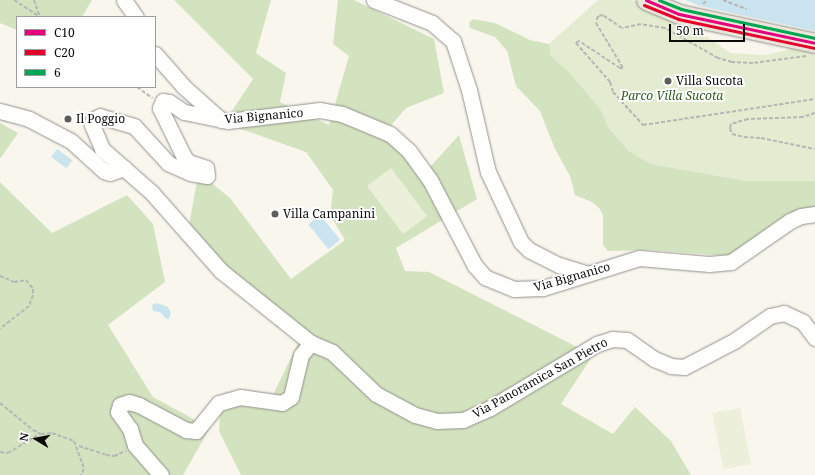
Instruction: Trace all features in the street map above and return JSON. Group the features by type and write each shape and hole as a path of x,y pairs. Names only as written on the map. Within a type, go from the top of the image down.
{"main road":[{"path":"646,0 679,14 813,49"}],"street":[{"path":"124,0 135,16"},
{"path":"374,0 432,23 453,41 469,90 488,172 521,242 529,250 559,265 586,273"},
{"path":"156,55 184,87 222,121"},
{"path":"161,475 135,445 130,429 118,412 120,405 129,402 139,404 186,430 196,431 219,403 240,397 282,403 291,397 301,355 311,343 221,271 166,207 102,149 92,125 96,116 134,126 168,163 190,173 207,176 206,168 188,162 184,158 160,108 163,101"},
{"name":"Via Bignanico","path":"163,101 169,102 184,112 222,121 327,110 373,126 399,140 421,165 475,266 485,277 514,289 526,290 542,288 586,273 639,258 709,264 731,262 790,222 801,216 815,214"},
{"path":"0,111 29,119 71,141 104,171 110,173 124,168"},
{"name":"Via Panoramica San Pietro","path":"311,343 332,352 376,394 415,415 451,422 490,408 597,344 612,339 627,340 654,359 670,366 684,367 734,340 770,316 784,313 803,322 815,338"}],"path":[{"path":"14,0 38,16"},
{"path":"34,0 40,16"},
{"path":"700,6 707,0"},
{"path":"723,0 746,9"},
{"path":"813,49 760,63 732,62 718,58 666,28 641,24 622,28 603,16 598,16 596,23 623,68 620,68 580,41 576,43 610,82 612,92 644,125 815,99"},
{"path":"138,88 155,100 163,101"},
{"path":"815,113 803,117 748,119 731,124 730,128 732,134 744,137 761,138 815,149"},
{"path":"0,276 14,282 26,280 33,289 33,295 29,306 0,329"},
{"path":"0,403 41,434"},
{"path":"0,452 8,453 41,434 52,433 61,435 74,441 78,446 84,468 81,475"},
{"path":"78,446 114,456 135,445"}],"green space":[{"path":"0,0 92,0 83,16 16,16 16,30 0,23"},
{"path":"174,0 271,0 256,53 286,73 280,102 329,125 349,56 333,44 338,0 354,0 434,39 444,93 406,108 381,137 430,167 459,135 477,199 396,248 405,271 429,272 593,355 561,404 613,434 635,407 671,441 691,475 241,475 219,431 220,414 232,405 271,399 301,337 187,236 197,181 209,181 230,198 291,279 345,240 330,215 333,190 306,152 224,123 253,79"},
{"name":"Parco Villa Sucota","path":"598,0 632,0 693,27 730,53 766,55 795,48 815,49 815,182 747,181 651,164 629,151 609,129 601,110 569,72 551,56 549,44"},
{"path":"473,19 495,23 530,40 549,44 551,56 569,72 601,110 609,129 629,151 651,164 747,181 812,181 815,182 815,209 728,256 650,250 608,251 603,245 603,216 600,209 592,202 575,195 570,176 555,149 540,111 516,86 507,51 495,37 470,28 469,23"},
{"path":"0,123 18,133 0,159"},
{"path":"391,168 427,216 403,234 367,186"},
{"path":"0,182 52,233 127,195 153,224 165,282 108,325 153,397 210,428 183,475 0,475"},
{"path":"740,408 751,464 723,469 713,413"}],"water":[{"path":"685,0 815,0 815,31 700,6"},
{"path":"57,149 72,160 66,168 51,157"},
{"path":"320,215 340,240 328,249 308,224"},
{"path":"157,303 168,307 171,313 169,319 166,319 160,312 153,311 152,305"}],"transit line":[{"name":"C10","path":"646,0 679,14 815,43"},
{"name":"6","path":"659,0 681,9 815,38"},
{"name":"C20","path":"644,5 678,19 814,48"}],"place":[{"name":"Villa Sucota","path":"668,81"},
{"name":"Il Poggio","path":"68,119"},
{"name":"Villa Campanini","path":"275,214"}]}
